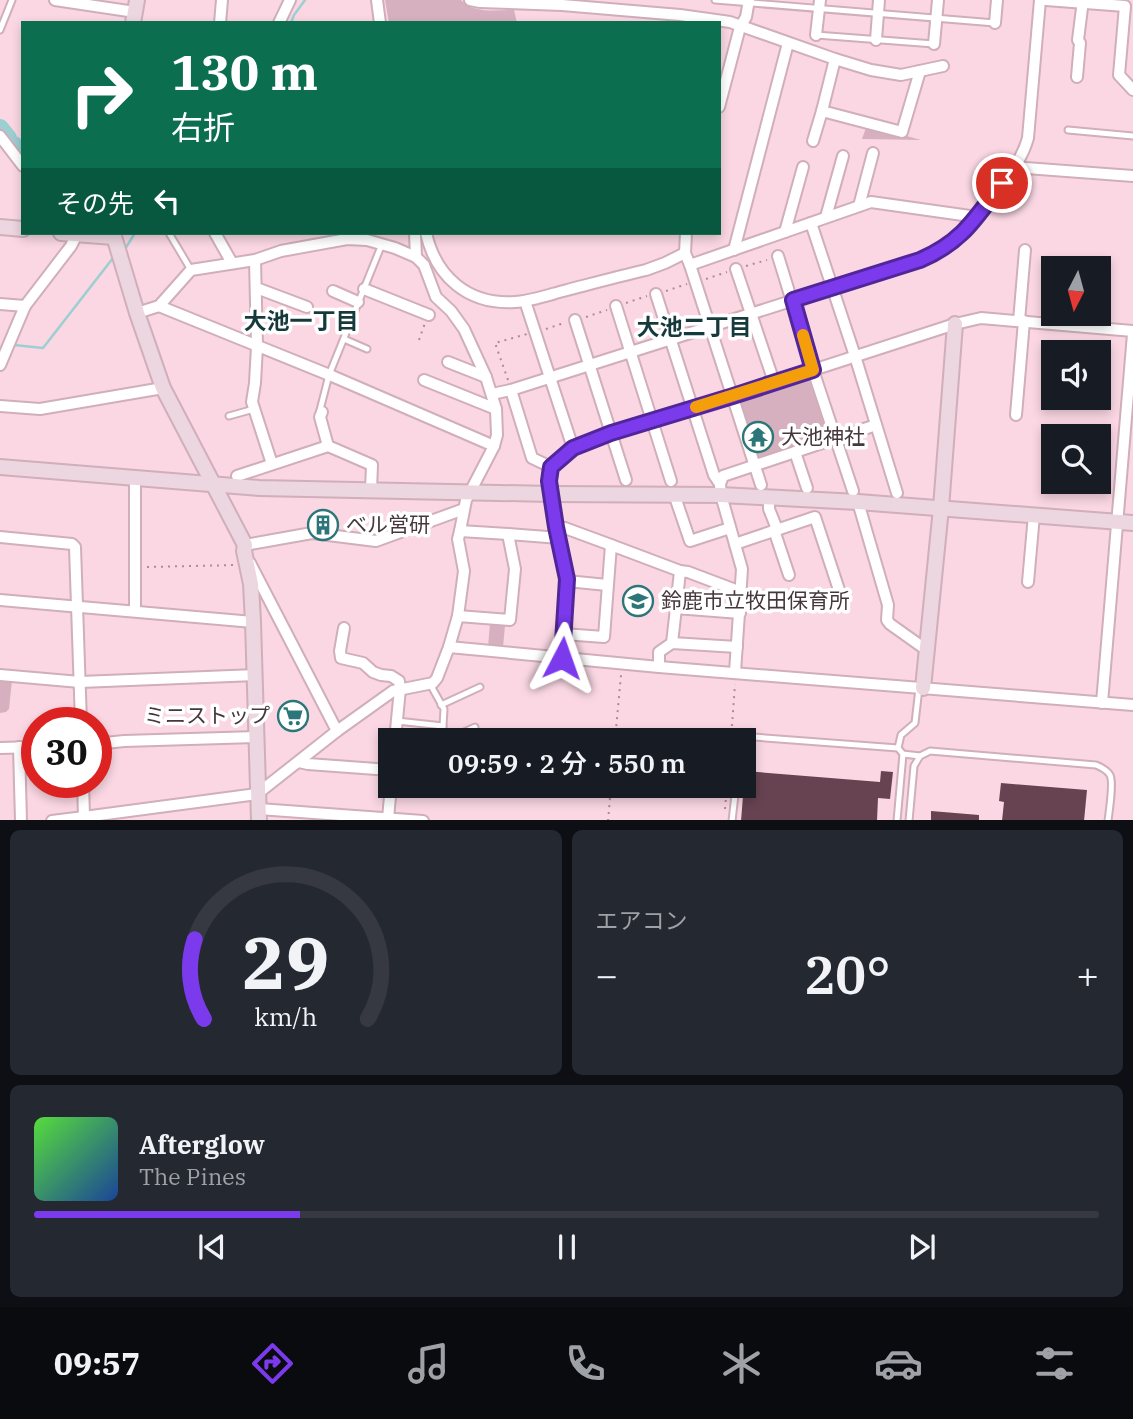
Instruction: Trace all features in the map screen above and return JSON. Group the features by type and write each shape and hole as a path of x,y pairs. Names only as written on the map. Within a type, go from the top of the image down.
{"street":[{"path":"55,0 135,12"},
{"path":"220,21 221,0"},
{"path":"280,21 290,0"},
{"path":"377,0 380,21"},
{"path":"470,0 562,5 730,22 835,59 871,70 901,75 943,66"},
{"path":"876,40 879,0"},
{"path":"934,44 938,0"},
{"path":"995,23 997,0"},
{"path":"492,394 920,260 937,253 957,239 1020,159 1028,138 1040,0"},
{"path":"1046,0 1125,6 1119,75 1133,90"},
{"path":"1077,77 1082,1"},
{"path":"721,99 749,2"},
{"path":"816,35 819,5"},
{"path":"734,250 788,43"},
{"path":"813,141 835,59"},
{"path":"821,111 902,132 920,71"},
{"path":"0,136 21,163"},
{"path":"859,206 873,153"},
{"path":"826,217 843,156"},
{"path":"785,232 803,167"},
{"path":"1014,167 1133,176"},
{"path":"691,265 871,202 977,216"},
{"path":"811,223 897,493"},
{"path":"0,227 21,229"},
{"path":"0,365 25,306 71,246 76,235"},
{"path":"111,235 163,388 337,731"},
{"path":"216,235 232,263"},
{"path":"415,235 416,257"},
{"path":"427,235 435,257 455,286 488,300 502,302 525,301 646,270 685,253"},
{"path":"687,235 685,253 761,485"},
{"path":"60,820 257,794 393,691 433,683 449,647 458,616 464,571 458,539 466,500 497,435 496,409 492,394 464,329 436,297 424,265 416,257 382,244 347,239 281,251 255,260 191,270 159,306 137,313"},
{"path":"1016,415 1025,250"},
{"path":"778,256 888,605 887,620 928,651"},
{"path":"255,260 257,346 252,402 272,464"},
{"path":"736,269 774,383"},
{"path":"256,289 307,307"},
{"path":"364,289 429,315"},
{"path":"333,292 358,302"},
{"path":"656,294 691,408 721,489 742,569 735,672"},
{"path":"525,301 573,448"},
{"path":"0,304 25,306"},
{"path":"159,306 494,446"},
{"path":"616,306 690,541 730,528"},
{"path":"562,658 567,582 549,481 551,467 573,448 611,433 955,324 981,318 1021,321 1133,332 1125,523 1102,703"},
{"path":"575,320 625,480"},
{"path":"921,688 928,651 955,324"},
{"path":"448,362 486,377"},
{"path":"424,380 496,409"},
{"path":"0,405 40,409 163,388"},
{"path":"511,390 532,458 551,467"},
{"path":"322,412 320,417 328,446"},
{"path":"721,489 723,476 729,473 876,425"},
{"path":"237,476 328,446 372,465 371,490"},
{"path":"795,452 807,488"},
{"path":"0,467 258,488 551,494 673,488 721,489 769,498 855,496 941,508 1125,523"},
{"path":"135,479 135,611"},
{"path":"769,498 769,509 789,575"},
{"path":"245,553 312,533 376,541 464,509"},
{"path":"1027,582 1034,515"},
{"path":"735,544 815,517 842,598"},
{"path":"460,531 558,533 565,528 741,592"},
{"path":"458,616 510,621 515,569 508,534"},
{"path":"0,537 72,544 75,547 81,707"},
{"path":"564,634 604,637 611,545"},
{"path":"245,553 251,584 256,675 259,815 410,820"},
{"path":"672,642 680,570"},
{"path":"567,582 607,585"},
{"path":"0,600 253,622"},
{"path":"676,608 740,613"},
{"path":"344,628 341,659 363,663 373,672 391,676 399,681 396,728"},
{"path":"659,667 659,652 672,642 737,647"},
{"path":"449,647 659,667 1133,705"},
{"path":"0,675 80,682 256,675"},
{"path":"112,742 257,737"},
{"path":"0,748 19,747 21,820"},
{"path":"299,762 378,769"},
{"path":"83,798 84,817"},
{"path":"383,818 388,798"}],"lane":[{"path":"0,30 12,0"},
{"path":"715,0 819,5 878,14 995,23"},
{"path":"816,35 934,44"},
{"path":"1068,130 1133,136"},
{"path":"170,235 191,270"},
{"path":"322,412 320,410 329,375 382,244"},
{"path":"344,339 367,349"},
{"path":"229,416 254,409"},
{"path":"397,721 443,726 444,709 429,684"},
{"path":"441,705 480,688"},
{"path":"898,748 901,735 915,723 921,688"},
{"path":"756,737 898,748 903,754 920,756"},
{"path":"909,820 914,766 920,756 930,751 1096,765 1110,775 1108,820"},
{"path":"897,820 903,754"},
{"path":"732,820 735,798"}],"path":[{"path":"135,567 245,553"},
{"path":"616,728 622,663"},
{"path":"732,728 735,672"},
{"path":"608,820 610,798"},
{"path":"725,809 726,798"}],"shaded area":[{"path":"385,0 461,0 479,9 514,10 517,21 389,21"},
{"path":"867,125 921,140 862,139"},
{"path":"809,376 813,378 831,437 758,461 736,399"},
{"path":"490,624 505,625 503,648 488,647"},
{"path":"0,679 12,680 9,709 0,713"}],"building":[{"name":"ミニストップ","path":"293,700 307,725 293,732 279,708"},
{"path":"881,771 893,772 890,799 878,798 877,820 741,820 743,798 756,798 756,772 880,782"},
{"path":"1001,783 1087,790 1084,820 1002,820 1004,802 999,801"},
{"path":"931,811 979,815 979,820 931,820"}],"waterway":[{"path":"292,21 305,0"},
{"path":"0,128 8,138"},
{"path":"14,145 21,154"},
{"path":"125,249 134,235"},
{"path":"14,345 43,348 113,258"}],"slow traffic":[{"path":"696,407 813,370 803,335"}],"place":[{"name":"大池神社","path":"758,437"},
{"name":"べル営研","path":"323,525"},
{"name":"鈴鹿市立牧田保育所","path":"638,601"},
{"name":"ミニストップ","path":"293,716"}],"district":[{"name":"大池一丁目","path":"301,321"},
{"name":"大池二丁目","path":"694,327"}],"route":[{"path":"562,658 567,579 549,481 551,467 573,448 611,433 813,370 793,300 937,253 965,232 1002,183"}]}
